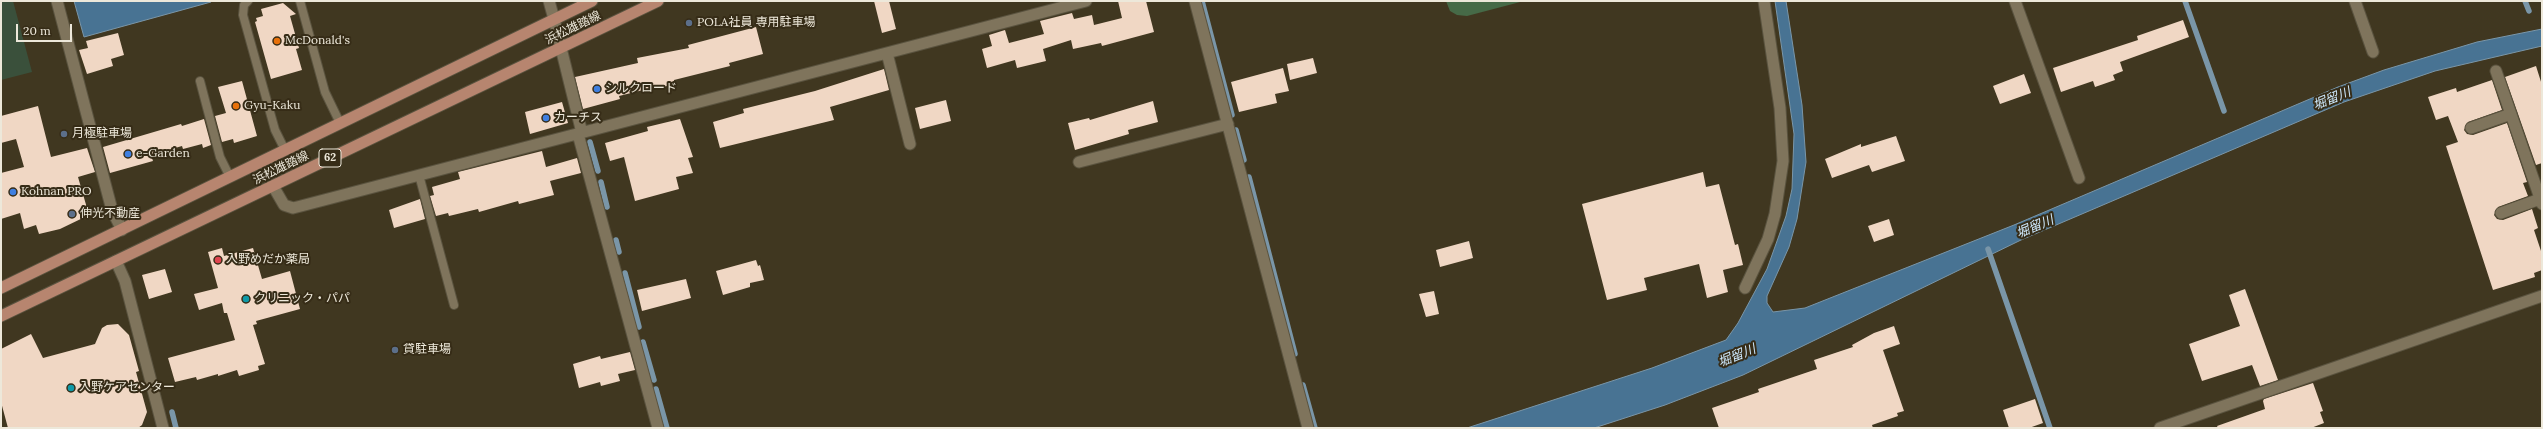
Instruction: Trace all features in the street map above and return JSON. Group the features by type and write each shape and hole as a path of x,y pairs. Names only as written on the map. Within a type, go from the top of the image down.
{"main road":[{"name":"浜松雄踏線","path":"1,288 592,1"},
{"name":"浜松雄踏線","path":"1,316 658,1"}],"street":[{"path":"57,1 112,210 122,230"},
{"path":"549,1 580,133 658,428"},
{"path":"273,186 284,205 293,208 1086,1"},
{"path":"1195,1 1308,428"},
{"path":"1744,288 1757,264 1774,220 1783,161 1780,108 1764,1"},
{"path":"2015,1 2079,178"},
{"path":"2355,1 2373,52"},
{"path":"887,53 910,144"},
{"path":"2496,71 2541,202 2501,213"},
{"path":"2472,128 2511,114"},
{"path":"1079,162 1228,124"},
{"path":"116,261 125,281 163,428"},
{"path":"2160,428 2542,296"}],"lane":[{"path":"248,1 244,5 243,15 275,130 285,150"},
{"path":"301,4 323,84 340,123"},
{"path":"200,80 220,157 230,177"},
{"path":"418,175 454,305"}],"green space":[{"path":"1,1 13,1 32,72 1,80"},
{"path":"1446,1 1524,1 1467,16 1457,15 1450,11"}],"water":[{"path":"74,1 211,1 211,2 84,37"},
{"name":"堀留川","path":"1775,1 1786,1 1802,105 1806,162 1797,219 1789,247 1767,296 1767,303 1773,312 1805,308 2014,225 2338,87 2384,70 2477,42 2542,29 2542,46 2435,71 2344,102 2021,240 1743,375 1665,405 1594,428 1467,428 1652,368 1726,340 1738,323 1767,269 1786,216 1792,189 1794,134"}],"building":[{"path":"874,1 889,1 896,29 882,33"},
{"path":"1118,1 1146,1 1154,32 1102,46 1101,43 1073,49 1071,40 1043,49 1046,61 1017,68 1015,60 987,68 982,49 992,46 989,35 1005,30 1009,43 1044,34 1040,21 1072,13 1074,19 1092,15 1094,25 1122,18"},
{"name":"McDonald's","path":"283,3 296,14 290,16 299,48 296,49 302,70 271,79 255,22 257,21 256,18 263,16 261,9"},
{"path":"2183,20 2189,37 2120,62 2123,71 2113,75 2115,80 2095,87 2093,81 2061,92 2053,68 2138,40 2137,36"},
{"path":"756,27 763,54 729,63 730,66 674,80 674,84 660,88 659,86 619,96 620,99 583,109 575,77 638,63 637,58 689,48 688,45"},
{"path":"118,33 124,55 111,59 113,66 87,74 79,50 88,48 86,41"},
{"path":"1313,58 1317,73 1290,80 1287,64"},
{"path":"2536,66 2542,85 2542,163 2536,165 2505,77"},
{"path":"1283,68 1289,91 1275,94 1277,103 1239,112 1231,82"},
{"path":"884,69 889,90 830,107 834,120 720,148 713,122 744,113 743,109 815,91"},
{"path":"2024,74 2031,93 2000,104 1993,86"},
{"path":"2492,80 2502,110 2468,122 2464,130 2467,134 2473,135 2507,123 2527,182 2523,183 2528,196 2498,207 2494,215 2497,219 2503,220 2532,209 2538,228 2534,230 2542,254 2542,270 2534,273 2535,277 2493,290 2446,146 2458,142 2448,116 2436,120 2428,97 2456,88 2457,92"},
{"name":"Gyu-Kaku","path":"242,81 257,136 234,143 233,139 222,142 215,116 226,113 218,87"},
{"path":"946,100 951,121 920,129 915,108"},
{"path":"1153,101 1158,122 1128,130 1129,134 1075,150 1068,123 1089,118 1090,120"},
{"name":"カーチス","path":"562,102 568,123 530,134 525,112"},
{"path":"38,106 51,157 87,148 95,172 78,177 89,215 60,229 39,234 36,225 24,229 20,213 1,219 1,173 24,167 16,139 1,143 1,116"},
{"path":"204,119 211,145 203,148 202,144 183,149 182,146 151,155 153,161 110,173 103,147 181,124 182,126"},
{"path":"680,119 693,157 688,158 693,173 676,177 679,189 635,201 624,157 610,161 605,143 648,131 647,127"},
{"path":"1896,136 1905,161 1872,172 1869,165 1832,178 1825,159 1861,144 1861,147"},
{"path":"542,151 546,167 577,158 581,173 550,181 554,195 519,204 518,201 479,212 478,209 449,216 448,213 436,216 430,196 434,195 432,187 460,179 458,172"},
{"path":"1703,172 1706,187 1719,184 1735,245 1738,244 1743,265 1723,270 1728,292 1707,298 1699,264 1644,278 1647,290 1607,300 1582,204"},
{"path":"420,199 425,219 394,228 389,210"},
{"path":"1889,219 1894,235 1874,242 1868,226"},
{"path":"1469,241 1473,258 1440,267 1436,250"},
{"path":"222,248 224,256 253,248 262,279 290,271 300,309 256,321 257,324 253,325 265,364 258,366 259,370 239,376 237,370 218,376 218,374 197,380 196,377 175,382 168,358 235,340 227,313 224,313 222,303 199,310 194,294 218,288 208,252"},
{"path":"756,260 758,266 760,265 764,280 750,283 750,287 723,295 716,271"},
{"path":"165,269 172,292 149,299 142,275"},
{"path":"686,279 691,298 642,311 637,290"},
{"path":"2245,289 2278,380 2260,386 2252,365 2202,381 2189,344 2240,326 2229,295"},
{"path":"1434,291 1439,314 1426,317 1419,294"},
{"name":"入野ケアセンター","path":"118,324 129,335 139,371 136,372 147,412 142,425 138,428 8,428 1,402 1,349 31,334 43,358 95,344 102,328 107,325"},
{"path":"1894,326 1900,344 1883,350 1904,411 1897,413 1898,416 1872,425 1873,428 1719,428 1712,408 1759,392 1758,389 1817,369 1814,360 1853,347 1852,345 1874,333"},
{"path":"630,352 635,370 618,374 620,381 601,386 600,382 579,388 573,364 600,356 601,359"},
{"path":"2313,383 2323,411 2320,412 2324,423 2311,428 2218,428 2217,426 2265,409 2264,399"},
{"path":"2035,399 2043,423 2029,428 2009,428 2003,410"}],"waterway":[{"path":"1202,1 1232,115"},
{"path":"2185,1 2224,111"},
{"path":"2525,1 2529,11"},
{"path":"1236,130 1244,160"},
{"path":"590,142 598,171"},
{"path":"1249,177 1295,354"},
{"path":"601,182 607,207"},
{"path":"616,240 619,252"},
{"path":"1988,249 2050,428"},
{"path":"625,273 639,327"},
{"path":"643,342 654,380"},
{"path":"1303,385 1315,428"},
{"path":"656,389 667,428"},
{"path":"172,412 176,428"}],"place":[{"name":"POLA社員 専用駐車場","path":"689,23"},
{"name":"McDonald's","path":"277,41"},
{"name":"シルクロード","path":"597,89"},
{"name":"Gyu-Kaku","path":"236,106"},
{"name":"カーチス","path":"546,118"},
{"name":"月極駐車場","path":"64,134"},
{"name":"e-Garden","path":"128,154"},
{"name":"Kohnan PRO","path":"13,192"},
{"name":"伸光不動産","path":"72,214"},
{"name":"入野めだか薬局","path":"218,260"},
{"name":"クリニック・パパ","path":"246,299"},
{"name":"貸駐車場","path":"395,350"},
{"name":"入野ケアセンター","path":"71,388"}]}
